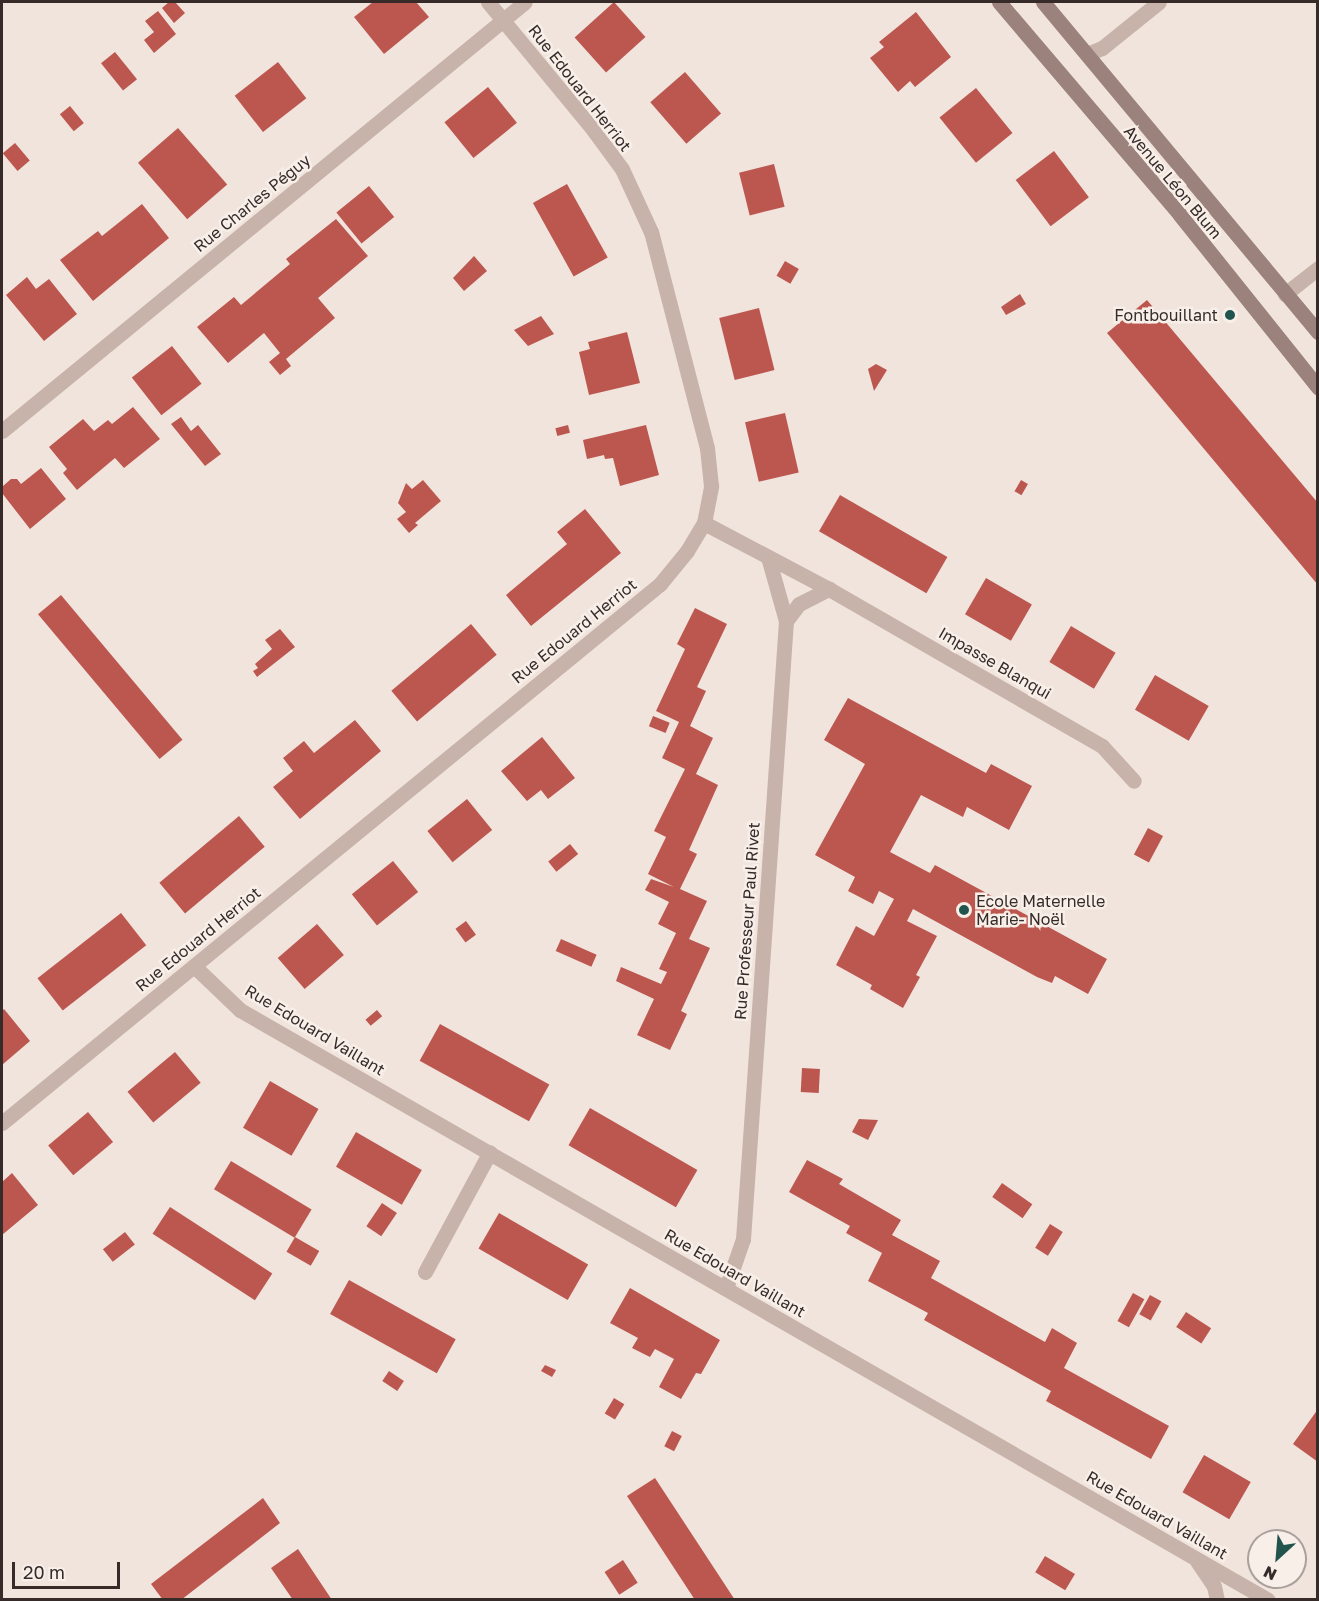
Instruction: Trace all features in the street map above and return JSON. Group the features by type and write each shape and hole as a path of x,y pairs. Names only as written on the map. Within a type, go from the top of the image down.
{"main road":[{"name":"Avenue Léon Blum","path":"999,2 1180,215 1317,387"},
{"name":"Avenue Léon Blum","path":"1043,2 1317,332"}],"street":[{"name":"Rue Edouard Herriot","path":"2,1123 660,584 687,552 704,523 711,486 707,448 651,232 622,170 591,127 488,2"},
{"name":"Rue Charles Péguy","path":"2,431 525,2"},
{"path":"1087,54 1102,48 1159,2"},
{"path":"1285,294 1317,268"},
{"name":"Impasse Blanqui","path":"704,523 829,589 1102,746 1134,781"},
{"name":"Rue Professeur Paul Rivet","path":"726,1288 743,1239 786,621 768,557"},
{"path":"786,621 799,604 829,589"},
{"name":"Rue Edouard Vaillant","path":"194,966 240,1010 1268,1599"},
{"path":"425,1272 490,1152"},
{"path":"1194,1556 1214,1586 1217,1599"}],"building":[{"path":"169,2 175,2 185,13 174,23 162,8"},
{"path":"373,2 416,2 429,17 384,54 354,17"},
{"path":"614,2 645,37 606,72 575,37"},
{"path":"158,11 176,34 154,53 144,40 154,32 145,21"},
{"path":"916,12 951,57 915,87 910,81 898,92 870,58 884,47 879,42"},
{"path":"115,52 137,79 123,91 101,63"},
{"path":"278,62 306,98 263,132 235,96"},
{"path":"685,72 721,114 686,144 650,102"},
{"path":"488,87 517,123 473,158 444,122"},
{"path":"976,88 1013,133 976,163 939,118"},
{"path":"70,106 84,123 74,131 60,114"},
{"path":"178,128 227,185 187,219 138,163"},
{"path":"15,143 30,161 18,171 3,153"},
{"path":"1054,151 1089,197 1051,226 1016,180"},
{"path":"774,164 785,207 750,215 739,173"},
{"path":"567,184 608,257 574,276 533,203"},
{"path":"369,186 394,217 362,244 336,212"},
{"path":"142,204 169,238 93,301 60,260 98,231 102,236"},
{"path":"336,219 368,256 318,298 335,318 286,359 291,366 280,375 269,362 280,353 264,333 228,363 197,327 234,297 241,305 290,264 286,259"},
{"path":"474,256 487,271 464,291 453,278"},
{"path":"785,261 799,269 790,284 776,276"},
{"path":"27,277 36,289 49,279 77,314 44,341 6,295"},
{"path":"1020,294 1026,304 1006,315 1001,307"},
{"path":"1147,300 1318,503 1318,585 1107,333"},
{"path":"759,308 774,370 735,380 719,318"},
{"path":"541,316 554,334 528,346 514,330"},
{"path":"627,332 640,383 589,395 579,352 590,349 588,342"},
{"path":"172,346 202,384 161,415 132,377"},
{"path":"876,364 887,370 874,391 868,369"},
{"path":"133,407 160,439 124,468 115,458 77,490 63,473 67,469 49,447 83,419 94,431 108,420 112,424"},
{"path":"785,413 799,472 759,482 745,422"},
{"path":"181,417 191,431 198,425 221,454 205,466 171,424"},
{"path":"568,425 570,433 557,436 555,428"},
{"path":"646,425 659,475 620,486 613,458 605,459 604,455 587,459 583,440"},
{"path":"41,468 66,499 30,529 2,493 3,486 11,479 17,479 21,484"},
{"path":"423,480 441,501 415,523 418,525 409,533 397,519 406,512 398,503 406,483 412,489"},
{"path":"1021,480 1028,484 1021,495 1014,491"},
{"path":"840,495 947,557 926,593 819,531"},
{"path":"585,509 621,553 531,626 506,595 567,544 557,532"},
{"path":"986,578 1032,604 1011,641 965,614"},
{"path":"61,595 182,740 160,759 38,614"},
{"path":"695,608 727,624 697,687 706,691 690,726 713,738 696,774 718,785 689,850 697,854 680,889 707,901 689,939 710,948 681,1011 687,1014 670,1050 637,1035 654,999 616,981 621,967 661,984 667,972 659,969 676,933 658,924 669,902 645,890 651,879 674,887 648,874 666,837 654,831 685,769 662,758 679,722 656,711 685,649 677,644"},
{"path":"471,624 497,655 417,721 391,691"},
{"path":"1071,626 1116,653 1094,689 1049,662"},
{"path":"280,629 295,647 257,677 253,671 258,668 255,664 272,649 265,640"},
{"path":"1155,675 1209,706 1189,741 1135,710"},
{"path":"848,698 986,773 991,764 1032,786 1009,830 967,807 963,817 921,795 890,852 930,873 935,865 1107,959 1088,994 1055,976 1052,983 1037,977 913,909 907,921 937,936 916,975 920,977 903,1008 870,989 872,985 836,965 856,926 874,936 894,899 879,891 873,904 848,891 855,877 815,855 865,764 824,740"},
{"path":"653,716 670,723 666,733 649,726"},
{"path":"355,720 381,751 300,819 273,787 293,771 283,758 304,741 314,753"},
{"path":"542,737 575,778 548,799 541,790 527,801 501,771"},
{"path":"467,799 492,830 453,862 427,831"},
{"path":"239,816 265,847 185,913 159,883"},
{"path":"1148,828 1163,836 1149,862 1134,854"},
{"path":"570,844 578,854 556,872 548,862"},
{"path":"393,861 418,892 377,925 352,894"},
{"path":"121,913 146,945 63,1011 37,978"},
{"path":"466,921 476,935 465,942 455,929"},
{"path":"317,924 344,955 305,989 278,958"},
{"path":"561,939 597,955 591,967 556,951"},
{"path":"4,1009 30,1041 2,1065 2,1011"},
{"path":"377,1010 382,1016 371,1026 366,1020"},
{"path":"440,1024 549,1085 529,1121 420,1061"},
{"path":"175,1052 201,1083 153,1122 128,1092"},
{"path":"802,1068 820,1069 819,1093 801,1092"},
{"path":"270,1081 318,1109 291,1156 243,1128"},
{"path":"590,1108 697,1170 676,1207 568,1145"},
{"path":"88,1112 113,1142 73,1175 48,1145"},
{"path":"859,1119 878,1120 868,1140 852,1132"},
{"path":"356,1132 422,1170 402,1205 336,1167"},
{"path":"807,1160 843,1179 839,1184 901,1220 892,1235 940,1261 931,1278 1045,1342 1052,1328 1077,1343 1064,1368 1169,1426 1151,1459 1046,1401 1051,1391 924,1320 928,1313 868,1281 882,1253 846,1233 850,1226 789,1192"},
{"path":"231,1161 312,1209 295,1238 214,1189"},
{"path":"12,1173 38,1205 2,1235 2,1182"},
{"path":"1002,1183 1032,1204 1023,1218 992,1197"},
{"path":"382,1203 397,1213 381,1236 366,1226"},
{"path":"170,1207 272,1273 255,1300 153,1234"},
{"path":"499,1213 588,1264 568,1300 478,1249"},
{"path":"1050,1224 1063,1232 1048,1256 1035,1248"},
{"path":"125,1232 135,1245 113,1262 103,1249"},
{"path":"295,1237 319,1251 311,1266 286,1252"},
{"path":"349,1280 456,1339 437,1373 330,1314"},
{"path":"630,1288 720,1340 701,1374 696,1373 681,1399 659,1387 674,1359 655,1349 650,1357 632,1348 638,1338 610,1323"},
{"path":"1133,1293 1144,1299 1129,1327 1117,1321"},
{"path":"1150,1295 1161,1301 1151,1321 1139,1314"},
{"path":"1186,1312 1211,1328 1201,1343 1176,1327"},
{"path":"545,1365 556,1370 552,1377 541,1371"},
{"path":"389,1371 404,1381 397,1391 382,1381"},
{"path":"614,1398 624,1404 615,1420 605,1413"},
{"path":"1318,1409 1318,1462 1293,1444"},
{"path":"672,1431 682,1436 674,1451 664,1446"},
{"path":"1204,1455 1251,1482 1229,1519 1182,1492"},
{"path":"655,1478 735,1600 695,1600 627,1496"},
{"path":"263,1498 280,1523 181,1600 163,1600 151,1584"},
{"path":"298,1549 332,1600 293,1600 271,1568"},
{"path":"1045,1556 1075,1574 1065,1590 1035,1572"},
{"path":"623,1560 638,1583 619,1595 605,1572"}],"place":[{"name":"Fontbouillant","path":"1230,315"},
{"name":"Ecole Maternelle Marie- Noël","path":"964,910"}]}
